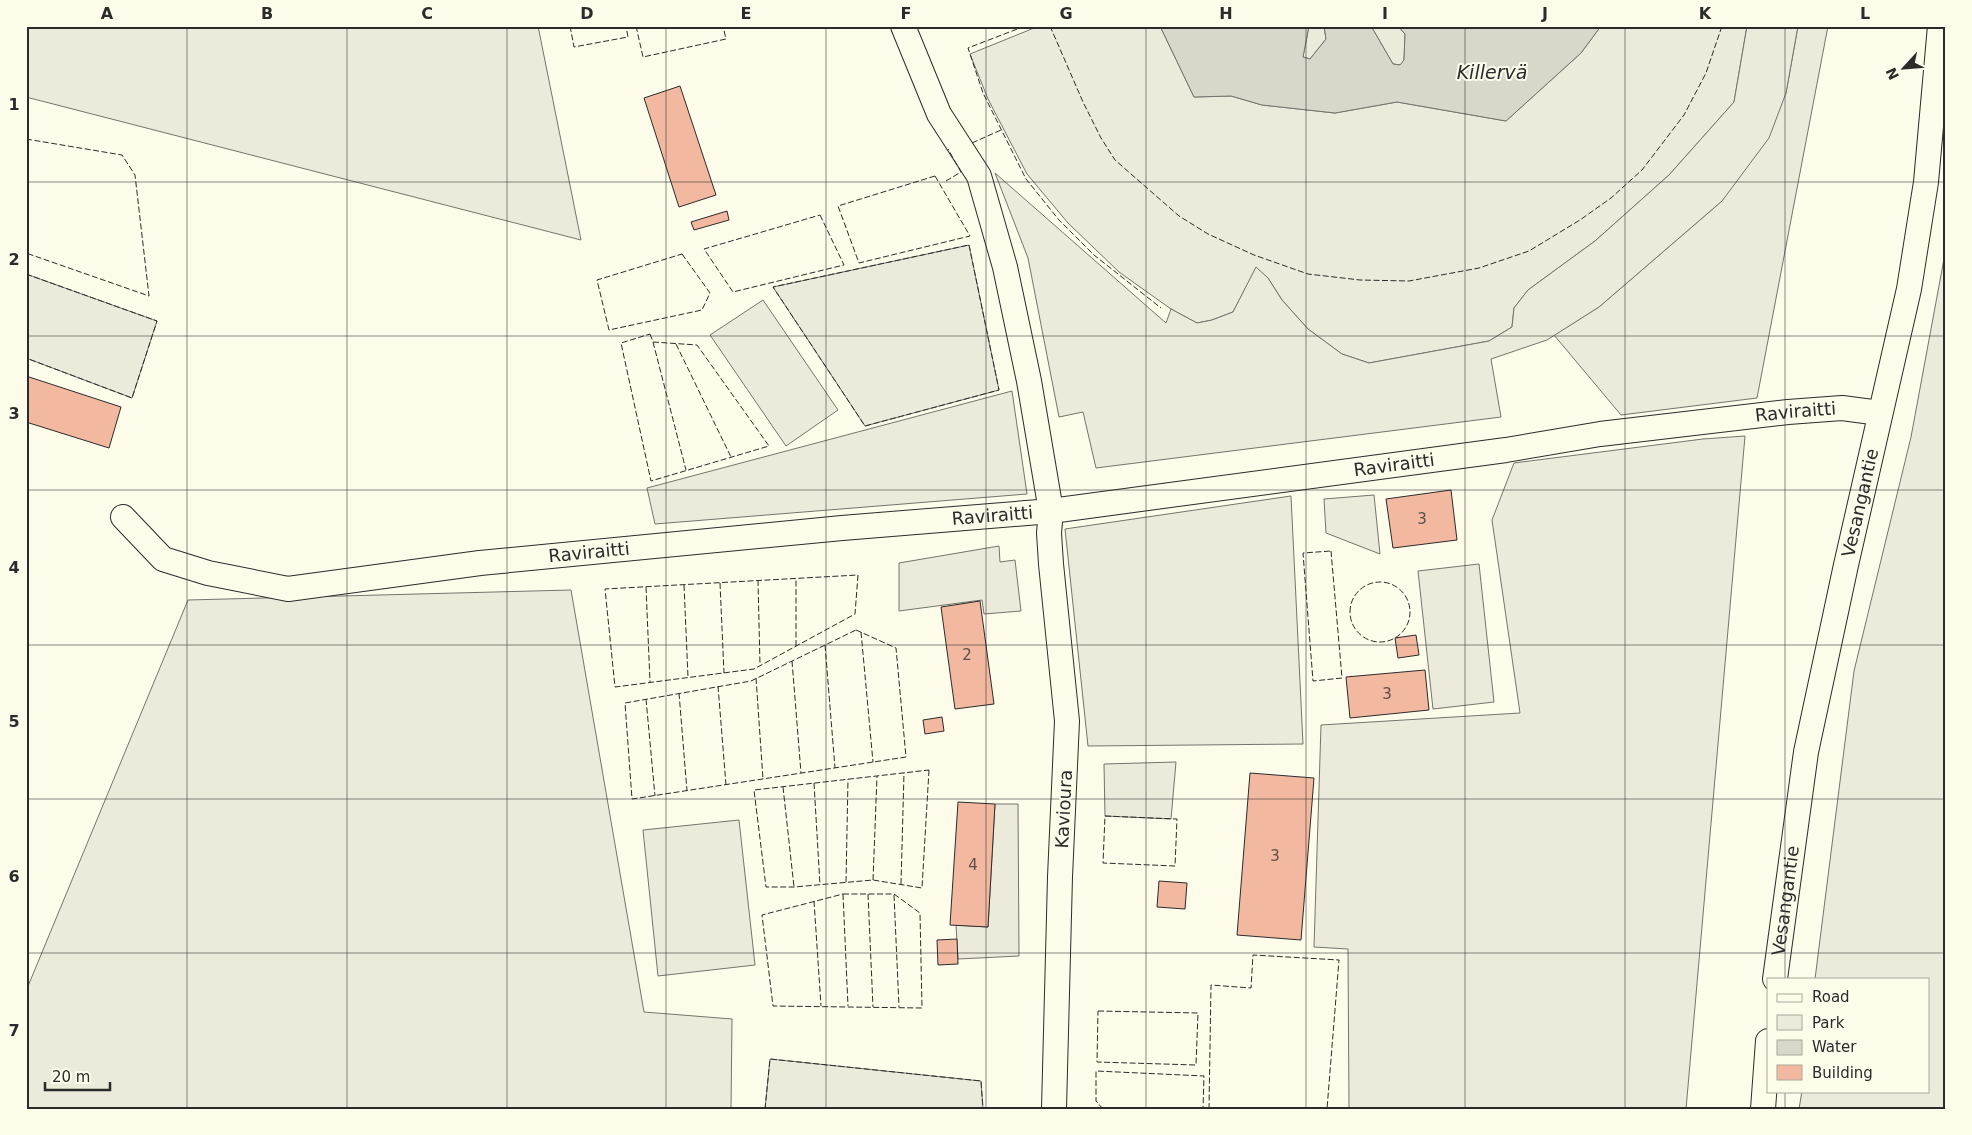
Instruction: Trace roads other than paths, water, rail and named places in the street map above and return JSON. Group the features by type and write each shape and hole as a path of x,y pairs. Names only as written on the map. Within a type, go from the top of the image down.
{"street":[{"name":"Kavioura","path":"904,26 940,114 979,176 1006,267 1029,381 1051,511 1049,533 1050,564 1067,721 1060,877 1054,1109"},
{"name":"Vesangantie","path":"1775,978 1806,752 1909,289 1926,182 1940,26"},
{"name":"Raviraitti","path":"123,517 163,559 208,573 288,589 490,562 842,528 1051,511 1506,450 1600,434 1788,412 1842,408 1880,414"},
{"path":"1763,1109 1767,1055"}],"water":[{"name":"Killervä","path":"1160,26 1309,26 1303,57 1310,59 1326,39 1324,26 1371,26 1393,64 1400,65 1404,60 1405,34 1398,26 1601,26 1581,53 1506,121 1397,102 1335,113 1262,105 1231,96 1194,97"}]}
